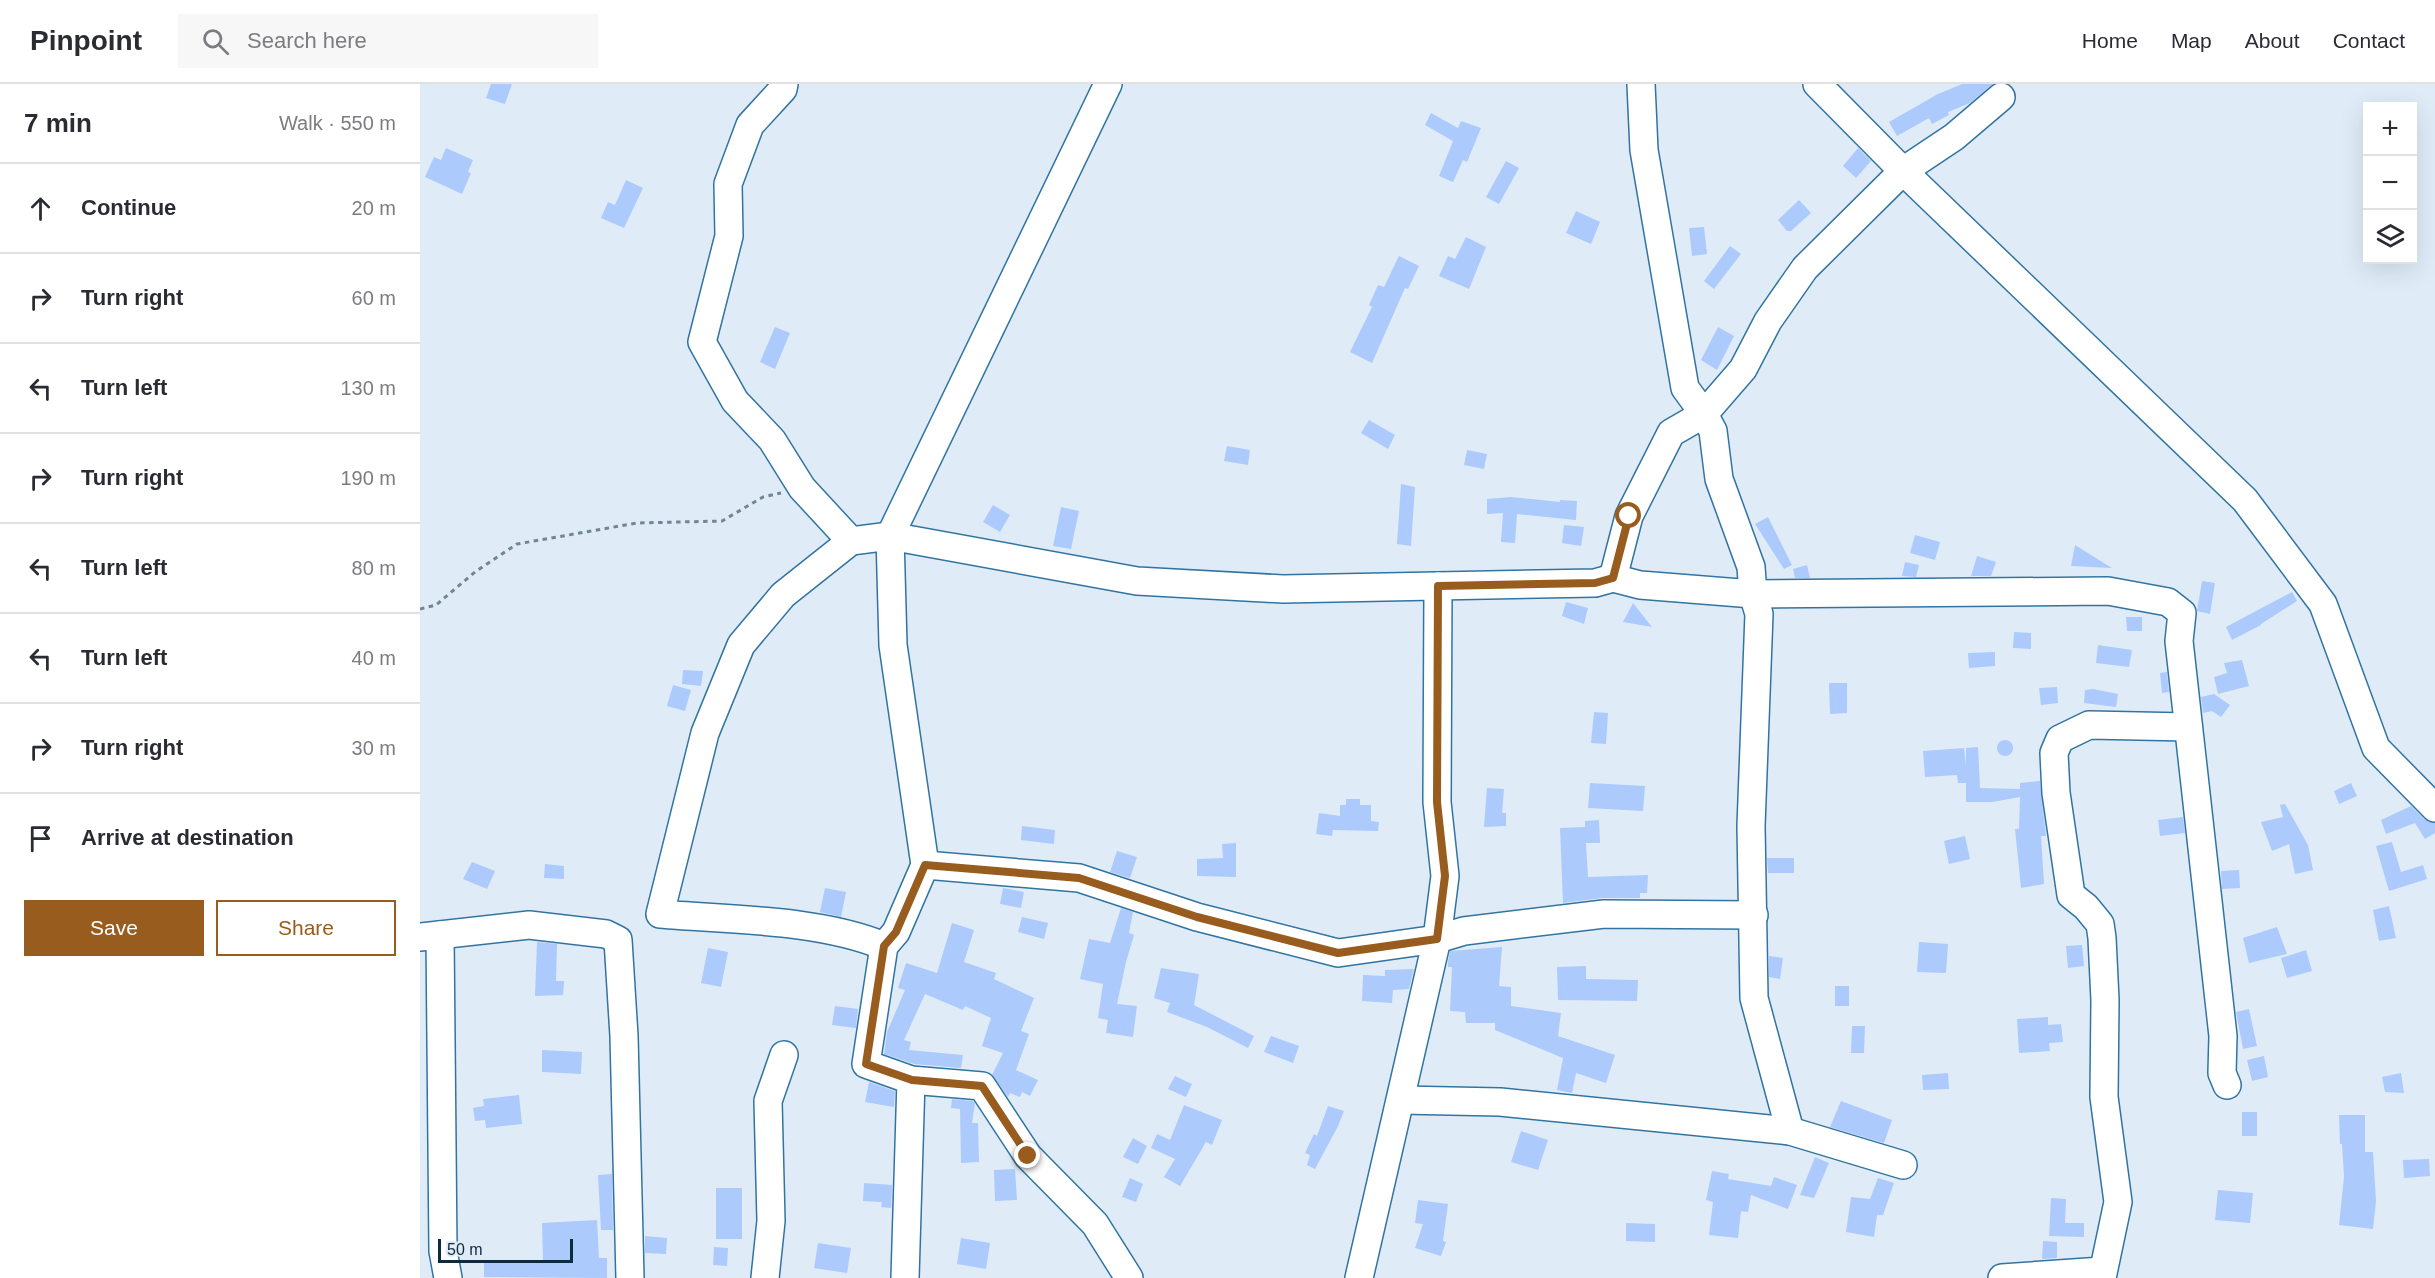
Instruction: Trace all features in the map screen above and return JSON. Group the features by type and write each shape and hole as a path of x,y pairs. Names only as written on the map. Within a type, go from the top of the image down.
{"street":[{"path":"784,84 750,125 728,184 729,236 702,342 735,401 772,440 802,488 851,541"},
{"path":"1108,84 890,536 892,645 925,865 896,932 884,946 866,1064 912,1080 982,1086 1028,1156 1095,1224 1129,1278"},
{"path":"1641,84 1644,150 1685,388 1713,431 1719,479 1751,567 1753,594 1759,614 1751,826 1754,998 1790,1131"},
{"path":"1817,84 1903,171 2245,500 2323,604 2376,748 2435,808"},
{"path":"1613,578 1629,516 1671,433 1704,414 1743,369 1768,321 1805,268 1903,171 1954,137 2001,97"},
{"path":"884,946 865,938 803,926 660,914 705,733 741,645 783,595 851,541 890,536 1137,581 1283,589 1595,583 1613,578 1640,585 1753,594 2108,591 2168,602 2182,613 2179,641 2223,1036 2222,1073 2227,1084"},
{"path":"1359,1278 1437,939 1445,876 1437,802 1438,586"},
{"path":"2002,1278 2102,1274 2118,1202 2104,1098 2105,1000 2102,938 2100,924 2086,907 2071,895 2056,793 2054,753 2060,739 2089,725 2188,727"},
{"path":"925,865 1079,878 1197,917 1338,953 1437,939 1464,931 1604,914 1754,915"},
{"path":"448,1278 443,1251 430,936 529,925 606,934 618,940 624,1036 630,1278"},
{"path":"765,1278 771,1221 768,1101 784,1055"},
{"path":"905,1278 912,1080"},
{"path":"1401,1100 1500,1102 1790,1131 1903,1165"}],"path":[{"path":"420,609 436,605 476,572 517,544 637,523 722,521 763,497 802,488"}],"building":[{"path":"491,84 512,84 505,104 486,98"},
{"path":"1962,84 1993,84 1970,103 1948,112 1949,115 1932,124 1929,118 1897,136 1889,122 1938,94"},
{"path":"1431,113 1458,128 1461,121 1481,128 1467,162 1463,160 1453,182 1439,176 1453,141 1425,125"},
{"path":"446,148 473,160 468,172 471,173 462,194 425,177 434,157 441,160"},
{"path":"1858,148 1871,161 1856,178 1843,166"},
{"path":"1506,161 1519,168 1499,204 1486,197"},
{"path":"626,180 643,188 624,228 601,218 608,202 615,205"},
{"path":"1799,200 1811,213 1791,231 1787,231 1778,220"},
{"path":"1576,211 1600,222 1591,244 1566,233"},
{"path":"1704,227 1707,254 1692,256 1689,228"},
{"path":"1466,237 1486,247 1469,289 1439,276 1448,256 1455,259"},
{"path":"1730,246 1741,254 1714,289 1704,281"},
{"path":"1399,256 1419,266 1408,289 1405,288 1372,363 1350,352 1372,307 1369,305 1378,285 1384,287"},
{"path":"775,327 790,333 775,369 760,362"},
{"path":"1718,327 1734,336 1717,370 1701,360"},
{"path":"1369,420 1395,435 1388,449 1361,433"},
{"path":"1227,446 1250,450 1248,465 1224,461"},
{"path":"1467,450 1487,454 1484,469 1464,465"},
{"path":"1401,484 1415,487 1411,546 1397,544"},
{"path":"1511,497 1560,502 1560,500 1577,501 1576,520 1517,514 1515,543 1501,542 1503,513 1487,514 1487,499"},
{"path":"993,505 1010,515 1000,532 983,522"},
{"path":"1061,507 1079,511 1071,549 1053,546"},
{"path":"1768,517 1792,565 1784,569 1755,524"},
{"path":"1564,525 1584,527 1581,546 1562,543"},
{"path":"1915,535 1940,542 1935,560 1910,553"},
{"path":"2075,545 2112,568 2071,566"},
{"path":"1977,556 1996,562 1991,576 1971,576"},
{"path":"1905,562 1919,565 1916,577 1902,576"},
{"path":"1807,565 1810,578 1795,578 1793,569"},
{"path":"2202,581 2215,583 2210,614 2197,611"},
{"path":"2292,592 2297,601 2261,625 2232,640 2226,627"},
{"path":"1566,602 1588,608 1584,624 1562,616"},
{"path":"1633,603 1652,627 1623,622"},
{"path":"2126,617 2142,617 2142,631 2127,631"},
{"path":"2014,632 2031,633 2031,649 2013,648"},
{"path":"2098,645 2132,650 2129,667 2096,663"},
{"path":"1995,652 1995,666 1969,668 1968,653"},
{"path":"2242,660 2249,686 2218,694 2214,677 2227,673 2224,663"},
{"path":"683,670 703,671 701,686 682,684"},
{"path":"2167,672 2169,692 2162,693 2160,673"},
{"path":"1829,683 1847,683 1847,713 1830,714"},
{"path":"673,685 691,690 685,711 667,706"},
{"path":"2057,687 2058,703 2041,705 2039,688"},
{"path":"2093,689 2118,694 2116,707 2084,703 2085,690"},
{"path":"2214,694 2230,705 2221,717 2212,711 2203,713 2201,697"},
{"path":"1594,712 1608,713 1606,744 1591,743"},
{"path":"2002,740 2008,740 2013,748 2011,754 2002,756 1997,751 1997,745"},
{"path":"1978,747 1980,788 2020,789 2020,783 2040,781 2046,836 2041,836 2044,884 2021,888 2015,829 2019,829 2020,797 1992,802 1966,802 1966,783 1958,783 1957,775 1925,777 1923,751 1964,748 1966,766 1966,748"},
{"path":"1590,783 1645,786 1643,811 1588,808"},
{"path":"2351,783 2357,796 2339,804 2334,791"},
{"path":"1487,788 1504,789 1502,813 1506,813 1506,826 1484,827"},
{"path":"1346,799 1360,799 1360,805 1371,805 1371,821 1379,822 1378,831 1333,830 1332,836 1316,834 1319,813 1340,816 1340,805 1346,805"},
{"path":"2285,804 2308,845 2313,870 2295,874 2289,844 2272,851 2261,822 2283,817 2280,805"},
{"path":"2411,806 2424,819 2435,823 2435,833 2425,839 2415,823 2386,834 2381,820"},
{"path":"2183,817 2185,833 2160,836 2158,820"},
{"path":"1599,820 1600,843 1586,843 1588,877 1648,875 1647,893 1640,893 1640,898 1602,898 1563,903 1560,828 1585,827 1585,821"},
{"path":"1022,826 1055,830 1054,844 1021,840"},
{"path":"1965,836 1970,859 1949,864 1944,841"},
{"path":"2392,842 2401,872 2423,865 2427,879 2389,891 2376,846"},
{"path":"1236,843 1236,877 1197,876 1197,859 1223,858 1222,844"},
{"path":"1117,851 1137,857 1130,878 1110,872"},
{"path":"1767,858 1794,858 1794,873 1768,873"},
{"path":"472,862 495,871 487,889 463,879"},
{"path":"545,864 564,866 564,879 544,878"},
{"path":"2239,870 2240,888 2222,889 2221,871"},
{"path":"825,888 846,892 841,917 820,912"},
{"path":"1003,888 1024,892 1021,908 1000,904"},
{"path":"2389,906 2396,938 2379,941 2373,910"},
{"path":"1121,908 1133,912 1129,933 1134,935 1117,1004 1137,1006 1133,1037 1106,1033 1108,1020 1098,1018 1103,984 1080,979 1089,939 1110,943"},
{"path":"1022,917 1048,923 1044,939 1018,932"},
{"path":"952,923 974,930 964,962 996,973 994,979 1034,998 1021,1031 1029,1034 1016,1070 1038,1080 1030,1096 1022,1092 1020,1097 1010,1093 1008,1097 992,1075 1003,1053 982,1046 991,1018 965,1006 963,1010 925,994 904,1040 911,1042 909,1050 963,1055 961,1068 914,1064 884,1054 887,1032 905,990 898,988 906,963 937,973"},
{"path":"2277,927 2287,954 2249,963 2243,938"},
{"path":"537,942 557,944 556,981 564,981 563,995 535,996"},
{"path":"1919,942 1948,944 1946,973 1917,972"},
{"path":"2082,945 2084,966 2068,968 2066,946"},
{"path":"1502,947 1499,986 1511,987 1511,1006 1561,1013 1558,1036 1615,1055 1606,1083 1576,1073 1572,1093 1557,1090 1563,1058 1495,1030 1495,1023 1466,1023 1465,1012 1450,1011 1452,967 1448,967 1448,962 1450,951"},
{"path":"708,948 728,952 721,987 701,983"},
{"path":"2306,950 2312,971 2287,978 2281,958"},
{"path":"1769,956 1783,958 1780,979 1769,977"},
{"path":"1586,966 1586,979 1638,980 1637,1001 1558,1000 1557,967"},
{"path":"1161,968 1199,974 1194,1005 1254,1036 1248,1048 1207,1027 1167,1012 1170,1003 1154,998"},
{"path":"1414,969 1409,989 1393,990 1392,1003 1362,1001 1363,975 1385,976 1385,970"},
{"path":"1835,986 1849,986 1849,1006 1835,1006"},
{"path":"835,1006 858,1009 856,1028 832,1025"},
{"path":"2249,1009 2257,1046 2243,1049 2236,1012"},
{"path":"2048,1017 2048,1025 2061,1024 2063,1042 2049,1043 2050,1051 2019,1053 2017,1019"},
{"path":"1852,1026 1865,1026 1864,1053 1851,1053"},
{"path":"1271,1036 1299,1046 1293,1063 1264,1052"},
{"path":"542,1050 582,1052 581,1074 542,1072"},
{"path":"2264,1056 2268,1077 2252,1081 2247,1060"},
{"path":"1948,1073 1949,1089 1923,1090 1922,1075"},
{"path":"2401,1073 2404,1093 2385,1092 2382,1077"},
{"path":"1175,1076 1192,1084 1186,1097 1168,1089"},
{"path":"869,1082 895,1091 894,1107 865,1102"},
{"path":"519,1095 522,1124 486,1128 485,1120 475,1121 473,1108 484,1106 483,1099"},
{"path":"952,1099 975,1103 972,1123 978,1123 979,1162 961,1163 960,1109 951,1108"},
{"path":"1841,1101 1892,1120 1884,1143 1830,1127"},
{"path":"1184,1105 1222,1120 1212,1145 1206,1142 1180,1186 1164,1177 1175,1159 1151,1148 1157,1134 1170,1140"},
{"path":"1328,1106 1344,1111 1315,1169 1307,1165 1310,1155 1305,1153 1314,1134 1317,1136"},
{"path":"2242,1112 2257,1112 2257,1136 2242,1136"},
{"path":"2339,1115 2365,1115 2365,1152 2373,1152 2376,1201 2373,1229 2339,1225 2344,1177"},
{"path":"1521,1131 1548,1140 1538,1170 1511,1162"},
{"path":"1133,1138 1147,1146 1138,1164 1123,1157"},
{"path":"1815,1157 1829,1163 1814,1198 1800,1195"},
{"path":"2429,1159 2430,1176 2404,1178 2403,1160"},
{"path":"1015,1169 1017,1200 995,1201 994,1170"},
{"path":"1712,1171 1729,1174 1728,1179 1771,1186 1774,1177 1797,1185 1788,1209 1751,1195 1748,1212 1741,1211 1738,1238 1709,1235 1713,1202 1706,1200"},
{"path":"612,1174 613,1230 601,1230 598,1175"},
{"path":"1130,1178 1143,1184 1136,1202 1122,1197"},
{"path":"1878,1178 1894,1183 1883,1215 1877,1215 1874,1237 1846,1232 1851,1197 1870,1199"},
{"path":"864,1183 892,1185 891,1208 881,1207 882,1202 863,1201"},
{"path":"716,1188 742,1188 742,1239 716,1239"},
{"path":"2218,1190 2253,1193 2250,1223 2215,1220"},
{"path":"2051,1198 2066,1199 2065,1223 2084,1223 2084,1237 2049,1236"},
{"path":"1418,1200 1448,1204 1443,1241 1446,1242 1441,1256 1415,1248 1423,1224 1415,1223"},
{"path":"597,1220 599,1258 607,1258 607,1278 484,1277 484,1263 543,1260 542,1223"},
{"path":"1626,1223 1655,1224 1655,1242 1626,1241"},
{"path":"645,1236 667,1238 666,1254 645,1253"},
{"path":"961,1238 990,1243 986,1269 957,1264"},
{"path":"2043,1241 2057,1242 2057,1258 2042,1259"},
{"path":"818,1243 851,1248 847,1273 814,1268"},
{"path":"714,1247 728,1248 727,1266 713,1265"}],"route":[{"path":"1028,1156 982,1086 912,1080 866,1064 884,946 896,932 925,865 1079,878 1197,917 1338,953 1437,939 1445,876 1437,802 1438,586 1595,583 1613,578 1629,516"}]}
